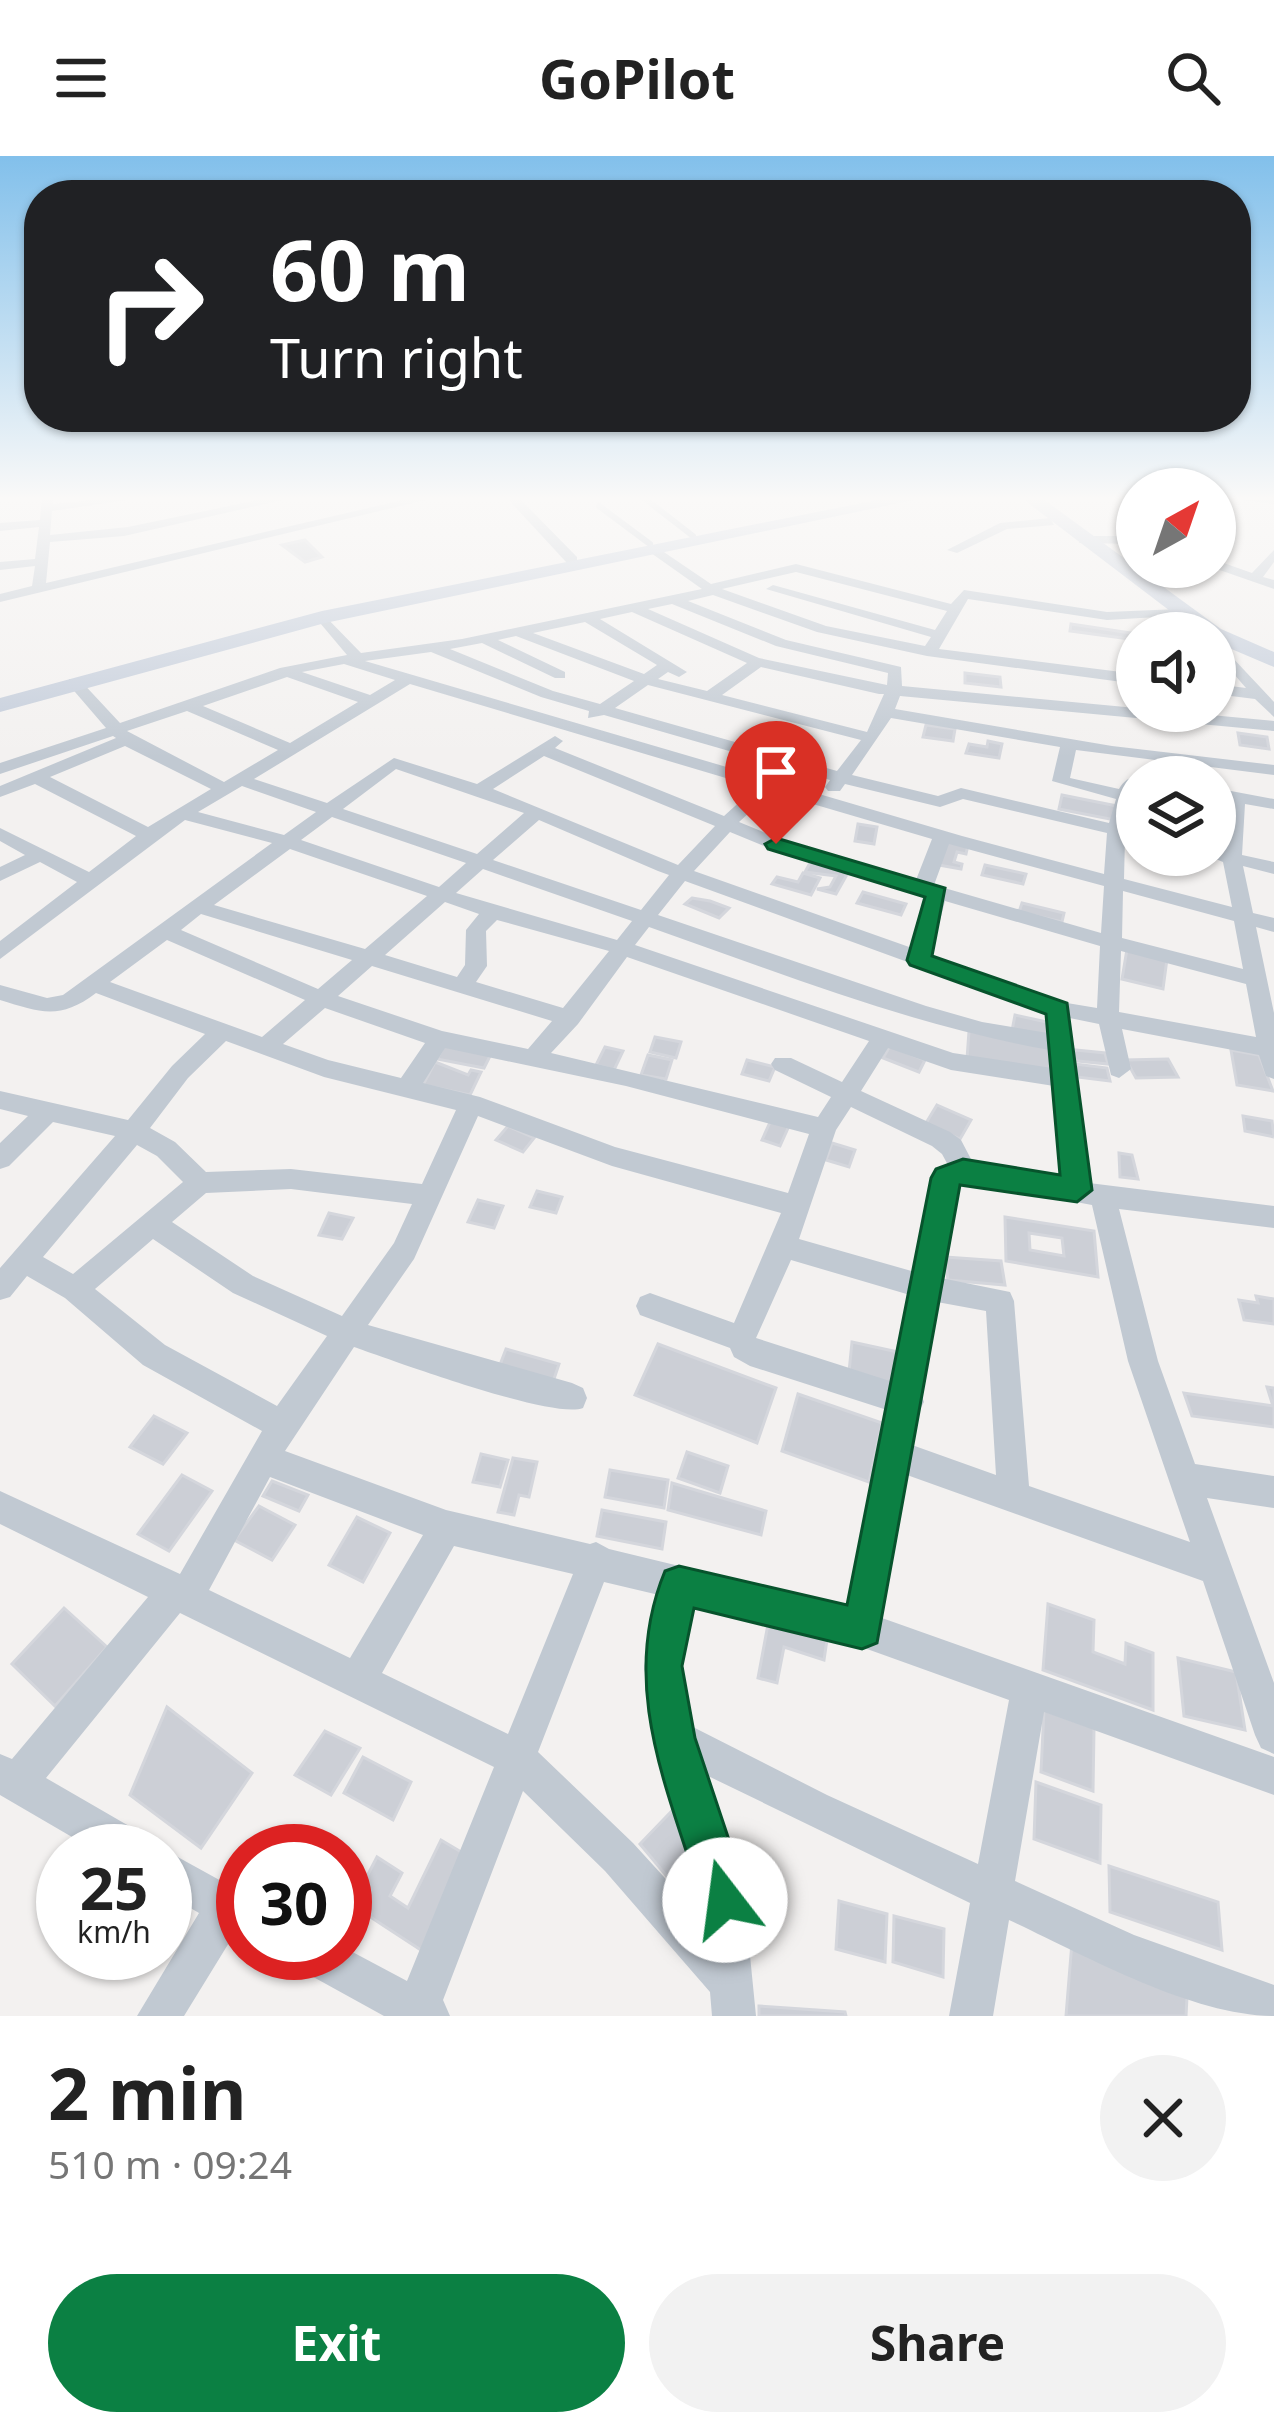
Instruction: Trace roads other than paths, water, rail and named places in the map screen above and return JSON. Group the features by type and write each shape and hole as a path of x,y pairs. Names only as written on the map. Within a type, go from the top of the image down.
{"main road":[{"path":"0,695 276,619 458,583"},
{"path":"0,705 322,617 483,583"},
{"path":"1138,583 1178,612"},
{"path":"1140,583 1179,612"},
{"path":"1236,647 1274,663"}],"street":[{"path":"39,583 39,588"},
{"path":"0,598 61,583"},
{"path":"703,583 796,618 1116,676"},
{"path":"0,792 185,704 285,670 589,618 735,583"},
{"path":"796,618 852,583"},
{"path":"856,583 952,608"},
{"path":"773,589 934,642"},
{"path":"934,642 952,608 969,594 1100,616 1167,603"},
{"path":"674,600 781,643 897,672 872,738 824,801"},
{"path":"637,608 758,662 893,692 1274,726"},
{"path":"322,617 352,659 407,679 943,836 1274,925"},
{"path":"589,618 713,694"},
{"path":"515,631 645,680 872,738"},
{"path":"483,638 560,675"},
{"path":"433,647 536,690 841,778 932,802 961,793 1116,830"},
{"path":"536,690 584,660"},
{"path":"713,694 758,662"},
{"path":"1236,665 1274,712"},
{"path":"480,790 666,666"},
{"path":"285,670 372,701"},
{"path":"0,952 149,835 407,679"},
{"path":"74,682 119,734 235,785 643,916 967,1027 1060,1042"},
{"path":"1236,691 1259,694"},
{"path":"185,704 293,750"},
{"path":"884,712 1069,744 1274,770"},
{"path":"0,769 119,734"},
{"path":"1069,744 1061,781 1116,786"},
{"path":"542,749 721,826 1115,945 1253,980"},
{"path":"0,992 57,1007 95,985 394,763 480,790 682,872 1058,1009 1108,1015 1271,1059 1243,917 1230,876"},
{"path":"36,777 149,835"},
{"path":"533,1058 570,1018 643,916 721,826 769,785"},
{"path":"1236,801 1237,797 1274,804"},
{"path":"264,1048 537,812"},
{"path":"183,814 286,841 493,912 619,947 950,1061 1063,1078"},
{"path":"0,834 92,881"},
{"path":"919,960 943,836"},
{"path":"0,875 39,855"},
{"path":"1236,859 1274,868"},
{"path":"1116,874 1108,1015 1119,1069"},
{"path":"199,907 363,960 570,1018"},
{"path":"461,988 476,966 476,930 493,912"},
{"path":"165,932 319,998 439,1039 824,1128"},
{"path":"95,985 264,1048 471,1104 612,1156 794,1205"},
{"path":"1058,1009 1063,1078 1090,1193 1143,1361 1274,1735"},
{"path":"0,1288 169,1084 221,1032"},
{"path":"741,1339 783,1246 824,1128 883,1038"},
{"path":"409,1087 439,1039"},
{"path":"783,1064 940,1139 952,1147 963,1170"},
{"path":"0,1100 134,1131 166,1149 200,1184"},
{"path":"88,1824 9,1777 181,1593 282,1425 404,1251 471,1104"},
{"path":"0,1159 48,1111"},
{"path":"862,1629 898,1456 946,1178 963,1170 1090,1193 1274,1217"},
{"path":"75,1289 200,1184 291,1179 428,1196"},
{"path":"152,1222 186,1252 231,1280 352,1331 572,1398"},
{"path":"783,1246 925,1287 1000,1301 1014,1497"},
{"path":"22,1259 75,1289 154,1354 282,1425"},
{"path":"650,1306 741,1339 752,1352 908,1402"},
{"path":"898,1456 1215,1568"},
{"path":"264,1460 446,1527 596,1559 679,1585 862,1629 1274,1776"},
{"path":"1184,1478 1274,1492"},
{"path":"0,1507 518,1759 619,1857 734,2001"},
{"path":"356,1683 446,1527"},
{"path":"362,1980 423,2013 596,1559"},
{"path":"679,1585 662,1666 674,1738 722,1875 734,2001"},
{"path":"970,2016 1029,1689"},
{"path":"674,1738 813,1809 1128,1954 1274,2007"},
{"path":"159,2016 216,1938"}]}
